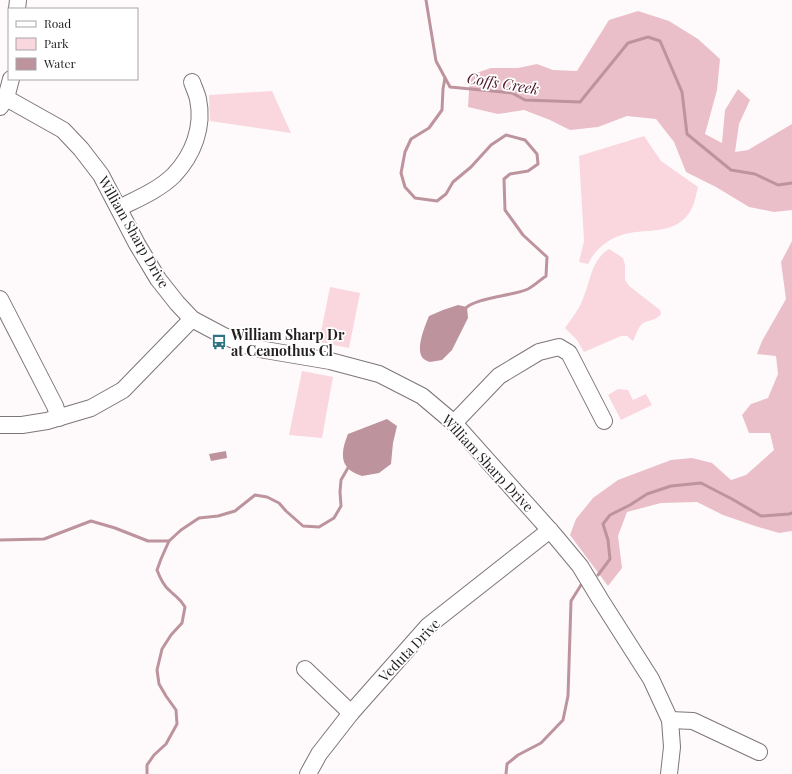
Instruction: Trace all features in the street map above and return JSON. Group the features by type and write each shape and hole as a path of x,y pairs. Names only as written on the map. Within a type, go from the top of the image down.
{"street":[{"path":"3,102 11,80"},
{"path":"119,208 152,191 173,176 186,160 195,143 199,123 198,100 192,82"},
{"name":"William Sharp Drive","path":"3,102 62,130 81,149 101,175 137,244 158,280 192,319 222,335 245,344 266,350 330,361 379,374 422,396 454,422 580,566 651,679 670,720 672,747 669,774"},
{"path":"0,299 59,418"},
{"path":"0,425 22,425 59,418 91,408 123,390 192,319"},
{"path":"454,422 499,376 538,352 559,346 569,353 604,421"},
{"name":"Veduta Drive","path":"308,774 319,754 351,712 428,626 550,530"},
{"path":"305,669 351,712"},
{"path":"670,720 693,721 759,752"}],"green space":[{"path":"272,91 291,133 210,121 209,95"},
{"path":"644,136 661,161 698,187 692,208 686,217 671,227 634,232 613,238 594,254 588,264 579,262 584,241 579,156"},
{"path":"609,249 623,258 625,265 625,280 629,286 660,310 661,314 653,320 643,323 638,329 633,341 627,336 621,336 584,352 577,340 565,328 580,305 594,266"},
{"path":"330,287 360,293 349,348 319,342"},
{"path":"302,371 333,377 322,438 289,435"},
{"path":"618,389 628,390 633,400 646,394 652,405 621,420 608,395"}],"shaded area":[{"path":"638,11 669,21 698,39 720,59 717,90 705,134 722,143 725,110 738,89 750,100 739,124 735,152 748,150 792,124 792,210 774,212 749,207 716,187 686,172 674,142 656,119 627,116 598,127 570,130 524,110 498,114 468,107 470,75 491,68 518,68 537,64 553,70 577,71 609,20"},
{"path":"792,241 792,531 779,533 755,526 723,515 697,502 661,503 627,512 618,536 622,568 608,586 570,535 576,519 593,498 618,480 671,460 692,458 712,463 731,480 746,475 774,450 770,433 749,433 742,415 751,404 768,398 778,374 776,356 757,354 762,341 786,299 781,262"}],"water":[{"path":"458,305 467,307 468,318 452,350 442,360 430,362 424,359 420,353 420,348 425,325 429,316"},
{"path":"387,419 397,426 393,443 391,464 379,473 362,476 354,473 345,464 343,456 348,434"},
{"path":"226,451 227,458 211,461 209,454"}],"waterway":[{"name":"Coffs Creek","path":"426,0 436,61 450,87 512,93 525,100 580,102 628,43 648,37 660,41 682,92 687,134 731,170 755,174 778,185 792,183"},
{"path":"445,78 442,110 429,128 411,139 405,152 401,173 405,187 415,198 437,201 446,194 453,182 471,167 491,145 506,135 525,140 537,154 538,164 528,171 510,174 504,179 505,210 523,235 547,257 546,276 530,288 476,302 469,305 465,309"},
{"path":"147,774 147,765 154,755 166,744 177,724 176,710 159,684 157,670 162,649 171,635 182,623 185,607 165,586 157,570 169,541 181,530 199,518 218,516 235,511 255,495 267,497 279,503 303,526 319,527 334,518 341,506 341,480 349,466"},
{"path":"598,575 610,559 608,540 603,524 610,515 647,494 671,486 701,483 761,516 792,513"},
{"path":"0,540 44,539 91,521 115,528 148,541 169,541"},
{"path":"506,774 507,764 518,755 541,743 563,720 568,696 571,601 581,585"}],"place":[{"name":"William Sharp Dr at Ceanothus Cl","path":"219,342"}]}
